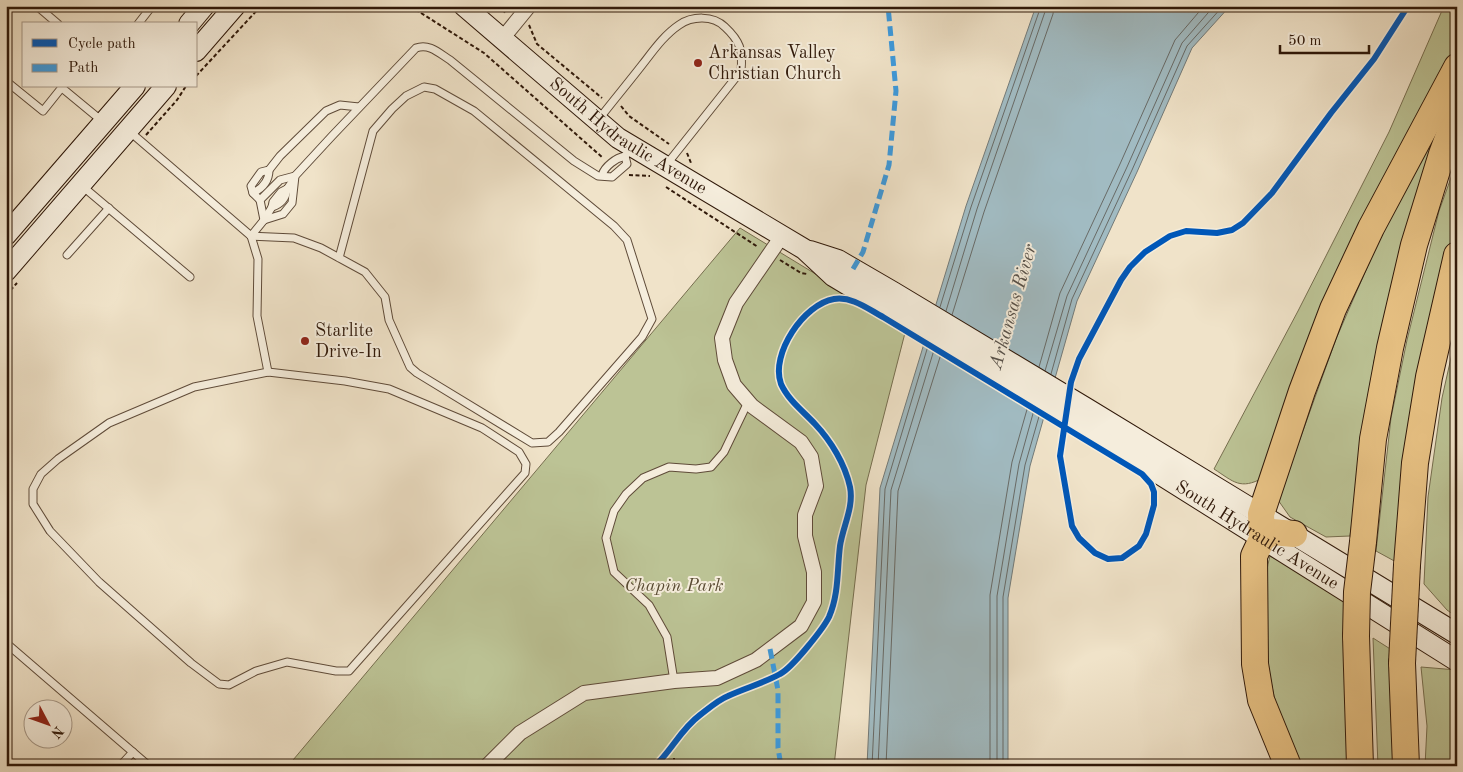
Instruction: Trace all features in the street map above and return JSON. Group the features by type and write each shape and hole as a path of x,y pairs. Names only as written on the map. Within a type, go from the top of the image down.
{"highway":[{"path":"1288,766 1261,700 1254,664 1254,556 1261,526 1302,392 1333,308 1372,228 1457,67"},
{"path":"1360,766 1356,636 1357,592 1373,439 1390,348 1414,245 1442,154 1457,114"},
{"path":"1406,766 1402,663 1414,463 1433,358 1457,255"},
{"path":"1261,526 1272,532 1294,534"}],"street":[{"path":"191,22 204,6"},
{"path":"198,49 235,6"},
{"name":"South Hydraulic Avenue","path":"464,6 618,138 629,151 666,166 804,249 838,260 891,301 1085,417 1261,526 1457,661"},
{"path":"502,38 529,6"},
{"path":"6,235 132,88"},
{"path":"6,271 164,88"},
{"path":"487,766 520,733 584,693 674,681 717,678 756,660 801,626 814,602 814,572 805,536 805,515 816,486 811,458 801,442 752,406 734,385 725,360 722,338 736,302 782,236"},
{"name":"South Hydraulic Avenue","path":"1294,534 1457,634"}],"lane":[{"path":"6,9 9,6"},
{"path":"36,6 56,22"},
{"path":"140,22 152,6"},
{"path":"598,121 663,39 679,25 694,19 709,18 723,24 737,39 742,55 741,71 666,166"},
{"path":"251,236 264,220 272,207 272,202 281,192 287,189 295,176 416,48 422,46 429,47 450,60 574,161 598,176 612,177 620,171 627,164 629,151"},
{"path":"6,81 42,111 62,88"},
{"path":"251,236 294,238 322,248 339,258 364,272 385,297 389,320 410,367 532,443 548,442 559,432 642,337 652,319 630,247 624,237 608,221 474,111 435,89 424,87 406,96 373,131 339,258"},
{"path":"64,88 104,122"},
{"path":"264,220 260,200 253,193 251,186 261,172 269,170 280,156 326,111 340,105 359,108"},
{"path":"128,130 210,203 251,236 258,259 258,316 268,372"},
{"path":"602,175 604,170 629,151"},
{"path":"260,200 280,180 295,176"},
{"path":"264,220 283,214 292,203 295,176"},
{"path":"81,184 190,277"},
{"path":"67,255 108,208"},
{"path":"268,372 344,381 389,389 482,428 519,452 526,464 525,473 349,671 336,671 287,662 256,671 228,685 219,684 99,582 50,531 33,504 34,489 41,474 58,459 109,423 194,387 268,372"},
{"path":"674,681 667,638 649,605 614,572 606,538 614,511 626,494 643,478 669,467 696,469 711,467 724,452 748,402"},
{"path":"6,643 149,766"},
{"path":"120,766 132,752"}],"path":[{"path":"198,74 262,6"},
{"path":"497,6 507,14"},
{"path":"524,22 528,24 537,44 605,100 620,106 629,116 670,145 686,153 693,166"},
{"path":"674,758 674,766"}],"green space":[{"path":"1444,6 1457,6 1457,52 1396,166 1263,478 1255,482 1243,484 1232,481 1214,469 1298,311 1389,132"},
{"path":"1434,132 1437,135 1403,250 1374,361 1350,536 1326,537 1290,517 1278,500 1336,339 1376,247"},
{"path":"1457,161 1457,232 1441,289 1398,563 1376,551 1391,418 1407,340 1439,211"},
{"name":"Chapin Park","path":"740,228 906,329 866,485 834,766 288,766"},
{"path":"1457,331 1457,617 1447,610 1424,584 1428,497 1442,398"},
{"path":"1270,556 1347,599 1352,766 1300,766 1283,726 1271,683 1265,638 1266,573"},
{"path":"1373,638 1395,652 1394,766 1378,766"},
{"path":"1421,667 1457,670 1457,766 1425,766 1427,726"}],"water":[{"name":"Arkansas River","path":"1036,6 1230,6 1192,48 1077,301 1030,466 1008,598 1008,766 867,766 880,488 966,206"}],"marked path":[{"path":"853,269 863,252 889,165 896,91 888,6"},
{"path":"770,649 778,690 778,748 781,766"}],"cycle path":[{"path":"655,766 687,727 713,705 734,693 768,680 785,670 814,639 826,623 832,608 836,591 841,539 851,502 851,494 845,470 832,445 815,424 792,401 781,384 779,372 780,359 785,345 801,320 812,310 834,299 847,299 860,304 883,317 1079,436 1142,474 1151,484 1154,492 1154,505 1146,534 1139,546 1122,558 1108,559 1095,553 1079,538 1072,526 1060,456 1071,382 1079,359 1121,280 1130,267 1145,252 1170,236 1186,231 1217,233 1232,230 1243,223 1272,193 1331,113 1374,59 1408,6"}],"place":[{"name":"Arkansas Valley Christian Church","path":"698,63"},
{"name":"Starlite Drive-In","path":"305,341"}]}
